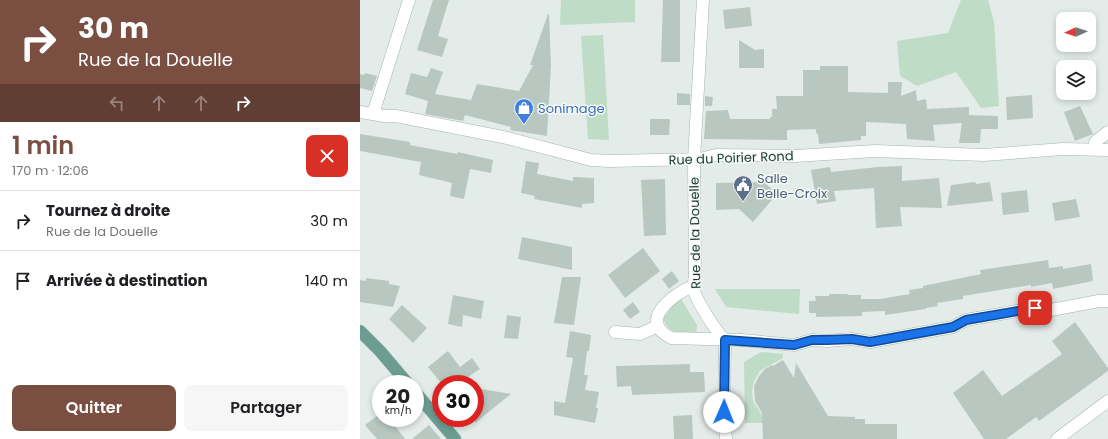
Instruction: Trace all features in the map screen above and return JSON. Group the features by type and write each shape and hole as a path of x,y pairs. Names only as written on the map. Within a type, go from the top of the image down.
{"main road":[{"path":"360,331 380,351 400,375"},
{"path":"424,403 455,439"}],"street":[{"path":"373,114 409,0"},
{"name":"Rue de la Douelle","path":"703,0 694,159 695,276 693,286 696,295 718,334 725,340"},
{"name":"Rue du Poirier Rond","path":"360,112 384,116 396,116 503,137 591,160 610,161 700,159 716,155 795,156 875,151 984,155 1063,149 1108,150"},
{"path":"1094,149 1095,142 1108,132"},
{"path":"693,286 681,292 660,308 657,316 658,326 671,338 794,345 812,340 852,339 870,342 953,327 966,320 1037,308 1051,310 1099,301 1108,301"},
{"path":"615,332 640,334 658,326"},
{"path":"725,340 724,412 726,439"},
{"path":"1056,439 1108,401"}],"green space":[{"path":"561,0 635,0 635,22 560,25"},
{"path":"961,0 988,0 994,22 999,106 981,108 956,72 917,86 900,76 897,41 948,33"},
{"path":"603,35 609,140 588,139 581,36"},
{"path":"715,289 800,289 799,314 726,307"},
{"path":"681,299 697,325 696,335 676,332 668,328 665,324 663,318 674,304"},
{"path":"761,352 783,354 783,358 760,371 754,381 752,391 753,401 767,423 745,423 744,362"}],"building":[{"path":"433,0 449,0 438,36 448,39 442,57 417,50"},
{"path":"663,0 680,0 680,62 661,62"},
{"path":"750,7 752,26 725,29 723,10"},
{"path":"548,14 551,65 547,136 510,130 511,127 465,115 463,121 425,114 428,101 405,94 411,73 427,77 431,68 443,72 435,94 471,100 477,84 519,91 533,65 530,65"},
{"path":"739,40 755,50 764,49 764,68 739,68"},
{"path":"820,66 848,66 848,92 888,93 888,82 902,82 901,96 916,90 917,101 926,99 927,109 969,107 969,115 998,116 998,129 981,129 980,143 959,143 962,123 933,125 935,141 907,139 906,124 866,122 866,136 861,136 861,140 819,144 816,129 787,130 787,140 704,139 706,111 728,110 730,119 770,119 770,117 772,117 772,109 777,109 776,96 803,96 803,70 820,70"},
{"path":"365,73 377,76 372,91 360,88 360,74 364,75"},
{"path":"677,93 690,94 690,105 677,105"},
{"path":"1032,95 1033,118 1007,120 1006,97"},
{"path":"705,96 713,97 712,106 705,106"},
{"path":"1080,106 1093,134 1075,141 1064,112"},
{"path":"650,119 670,119 669,135 650,135"},
{"path":"360,134 410,142 410,145 457,154 458,152 493,160 491,173 470,169 464,199 450,196 452,183 419,175 421,162 360,151"},
{"path":"526,161 539,163 537,174 573,181 573,177 594,178 594,203 582,204 582,208 534,199 535,196 521,193"},
{"path":"902,166 902,181 939,178 942,208 900,207 902,226 876,228 874,188 834,191 836,201 817,204 811,170 830,167 831,172"},
{"path":"665,179 666,235 644,236 641,180"},
{"name":"Salle Belle-Croix","path":"764,182 777,194 753,222 739,209 716,210 716,183"},
{"path":"975,182 976,184 990,182 993,201 947,206 951,185"},
{"path":"1027,190 1029,212 1003,215 1001,193"},
{"path":"1076,199 1080,217 1055,221 1052,203"},
{"path":"522,237 572,247 572,270 518,259"},
{"path":"643,248 660,271 625,298 608,275"},
{"path":"1048,260 1049,268 1063,266 1063,269 1091,264 1093,281 1053,289 1052,283 963,296 963,299 937,303 938,306 926,309 885,315 885,311 862,312 862,316 816,317 816,313 809,313 809,301 816,301 815,296 848,294 847,295 861,295 861,299 880,299 910,294 909,290 923,288 923,286 981,274 980,270"},
{"path":"672,271 679,281 669,289 662,279"},
{"path":"562,277 581,277 574,325 554,323"},
{"path":"366,278 389,281 389,284 400,286 393,307 360,302 360,280 366,281"},
{"path":"453,295 484,301 481,319 463,315 462,327 448,324"},
{"path":"633,302 640,312 630,319 623,310"},
{"path":"402,305 427,328 413,343 389,319"},
{"path":"507,315 521,317 518,339 504,338"},
{"path":"1075,322 1108,368 1108,371 1039,421 1036,417 1006,439 984,439 953,393 983,370 1002,396 1062,354 1052,341"},
{"path":"570,331 591,335 584,375 588,375 585,390 599,392 595,423 554,415 554,401 565,403 573,358 566,357"},
{"path":"448,351 460,367 472,358 480,369 471,375 435,375 428,367"},
{"path":"783,360 794,378 796,363 828,416 865,419 865,424 897,424 897,439 763,439 762,413 755,401 754,386 759,376 765,369"},
{"path":"690,364 690,372 704,372 705,392 632,395 631,386 617,387 616,366"},
{"path":"484,390 511,394 484,416"},
{"path":"692,415 693,439 674,439 673,416"},
{"path":"372,420 372,427 396,427 405,439 377,439 365,425"},
{"path":"429,425 441,439 412,439"}],"place":[{"name":"Sonimage","path":"524,125"},
{"name":"Salle Belle-Croix","path":"743,202"}],"route":[{"path":"724,412 725,340 742,340 794,345 808,340 856,339 870,342 953,327 966,320 1035,308"}]}
